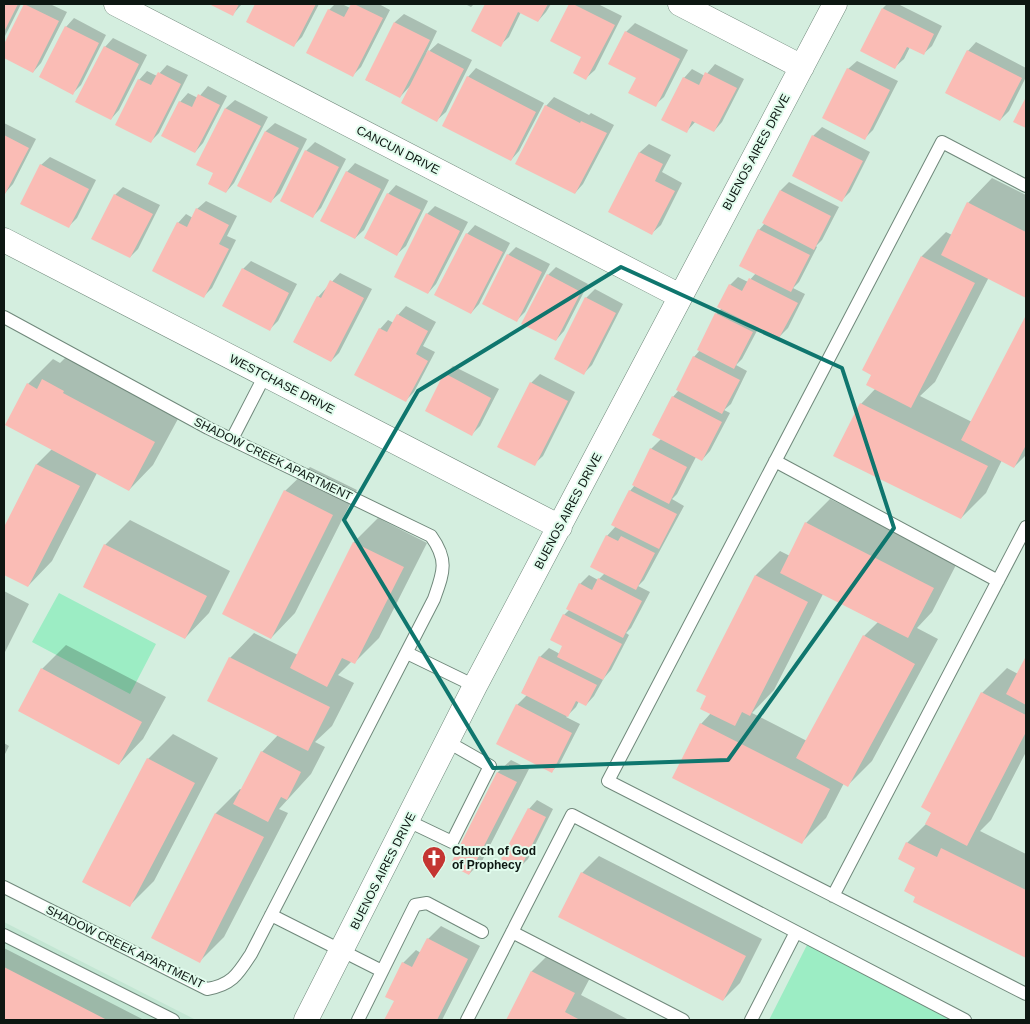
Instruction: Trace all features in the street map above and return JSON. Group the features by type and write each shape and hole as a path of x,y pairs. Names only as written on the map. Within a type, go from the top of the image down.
{"street":[{"name":"CANCUN DRIVE","path":"116,4 680,296"},
{"path":"680,4 802,67"},
{"name":"BUENOS AIRES DRIVE","path":"306,1020 476,686 835,4"},
{"name":"WESTCHASE DRIVE","path":"4,240 560,527"}],"lane":[{"path":"1026,186 942,142 608,781 1026,994"},
{"name":"SHADOW CREEK APARTMENT","path":"4,317 232,440 431,536 438,546 444,571 434,600 407,653 251,954 238,975 220,987 207,989 4,887"},
{"path":"232,440 265,375"},
{"path":"775,461 998,581"},
{"path":"834,896 1025,532"},
{"path":"407,653 476,686"},
{"path":"408,821 452,842 490,766 448,742"},
{"path":"467,1020 572,815 965,1020"},
{"path":"358,1020 415,905 427,903 482,932"},
{"path":"271,915 382,971"},
{"path":"512,932 683,1020"},
{"path":"751,1020 796,932"},
{"path":"4,936 173,1020"}],"highlighted area":[{"path":"621,267 842,368 894,528 728,760 493,768 344,520 418,391"}],"shaded area":[{"path":"4,922 196,1020 4,1020"}],"green space":[{"path":"59,593 156,644 130,694 32,642"},
{"path":"808,943 956,1020 769,1020"}],"building":[{"path":"4,4 18,4 4,32"},
{"path":"24,4 59,21 33,73 4,58 4,44"},
{"path":"209,4 239,4 233,16"},
{"path":"255,4 316,4 294,47 246,22"},
{"path":"351,4 383,18 353,77 306,53 328,9 344,17"},
{"path":"485,4 548,4 538,22 518,12 501,47 471,31"},
{"path":"569,4 573,4 615,25 586,80 573,73 581,57 550,41"},
{"path":"882,8 934,34 924,55 907,47 895,69 860,51"},
{"path":"394,22 430,40 400,98 365,80"},
{"path":"65,26 99,43 73,95 39,77"},
{"path":"625,31 680,59 656,107 628,93 636,78 608,64"},
{"path":"104,46 139,64 111,120 75,102"},
{"path":"428,50 464,69 437,122 401,103"},
{"path":"967,50 1022,78 1000,121 945,93"},
{"path":"847,68 890,90 865,140 822,118"},
{"path":"158,72 181,84 151,143 115,125 138,79 151,85"},
{"path":"705,72 737,88 714,132 692,121 687,133 661,120 683,77 699,85"},
{"path":"467,76 536,112 511,161 442,126"},
{"path":"198,94 220,105 195,153 161,136 179,101 192,107"},
{"path":"1026,97 1026,128 1013,122"},
{"path":"545,105 580,123 581,121 607,133 575,194 515,164"},
{"path":"225,108 261,126 226,193 208,184 213,173 196,165"},
{"path":"265,131 299,148 271,203 237,186"},
{"path":"4,135 29,148 4,196"},
{"path":"812,135 863,161 842,202 792,176"},
{"path":"305,150 339,167 313,218 280,201"},
{"path":"639,152 663,164 655,181 675,191 652,235 608,212"},
{"path":"40,164 89,189 69,228 20,204"},
{"path":"346,171 381,189 355,239 320,221"},
{"path":"780,190 831,216 814,250 762,223"},
{"path":"387,193 421,210 397,256 364,238"},
{"path":"114,194 153,214 130,258 91,239"},
{"path":"967,202 1026,232 1026,298 941,255"},
{"path":"196,208 229,225 219,244 229,249 204,298 152,271 177,222 187,227"},
{"path":"426,213 460,231 428,294 394,277"},
{"path":"758,229 810,255 791,292 739,266"},
{"path":"466,233 503,252 471,314 434,295"},
{"path":"507,254 542,272 517,322 482,304"},
{"path":"921,256 975,283 911,408 866,385 871,375 862,370"},
{"path":"242,268 289,293 270,331 222,306"},
{"path":"547,274 581,292 556,341 521,324"},
{"path":"749,278 798,303 779,338 717,307 729,284 742,291"},
{"path":"330,280 364,298 331,362 293,342 317,296 321,298"},
{"path":"585,297 616,313 584,375 554,359"},
{"path":"715,313 753,332 734,369 697,350"},
{"path":"397,314 428,331 416,354 428,361 406,402 354,375 379,328 387,332"},
{"path":"1025,317 1026,445 1014,468 961,440"},
{"path":"693,356 740,380 722,414 676,390"},
{"path":"444,373 491,398 472,436 425,411"},
{"path":"42,379 64,391 63,393 155,442 129,491 5,425 27,383 37,389"},
{"path":"530,382 568,401 535,466 497,447"},
{"path":"672,396 722,422 702,461 652,435"},
{"path":"860,403 988,466 961,519 833,456"},
{"path":"650,448 687,467 669,504 632,485"},
{"path":"36,464 80,486 28,587 4,575 4,527"},
{"path":"284,490 333,515 271,639 222,614"},
{"path":"629,490 677,514 659,549 611,525"},
{"path":"805,522 934,588 908,638 780,573"},
{"path":"606,535 618,541 621,536 655,553 636,590 590,567"},
{"path":"353,542 404,567 355,664 342,658 327,687 290,668"},
{"path":"104,544 207,596 185,639 83,587"},
{"path":"755,575 808,602 750,716 742,712 735,726 700,709 706,696 696,691"},
{"path":"598,578 642,601 623,638 566,609 579,583 592,590"},
{"path":"563,614 622,644 603,680 557,657 562,646 550,640"},
{"path":"863,635 915,664 848,787 796,758"},
{"path":"539,656 597,685 586,706 576,701 568,717 521,693"},
{"path":"1026,656 1026,705 1006,694"},
{"path":"229,657 330,707 308,751 207,701"},
{"path":"41,668 142,722 119,765 18,711"},
{"path":"981,692 1026,715 1026,732 967,846 925,824 931,813 921,807"},
{"path":"516,704 572,733 552,773 496,744"},
{"path":"700,723 830,789 802,844 672,778"},
{"path":"261,751 301,772 287,800 281,797 268,822 233,804"},
{"path":"147,758 195,783 130,907 82,882"},
{"path":"497,772 517,782 469,875 450,865"},
{"path":"528,808 546,817 520,869 501,859"},
{"path":"215,813 264,837 200,963 151,938"},
{"path":"906,842 937,857 941,848 1026,890 1026,958 913,902 915,897 904,891 915,868 898,859"},
{"path":"581,872 746,956 723,1001 558,917"},
{"path":"427,938 468,959 437,1020 384,1020 394,1001 385,997 402,962 412,967"},
{"path":"4,967 107,1020 4,1020"},
{"path":"531,971 575,993 565,1012 580,1020 506,1020"}],"place":[{"name":"Church of God of Prophecy","path":"434,879"}]}
